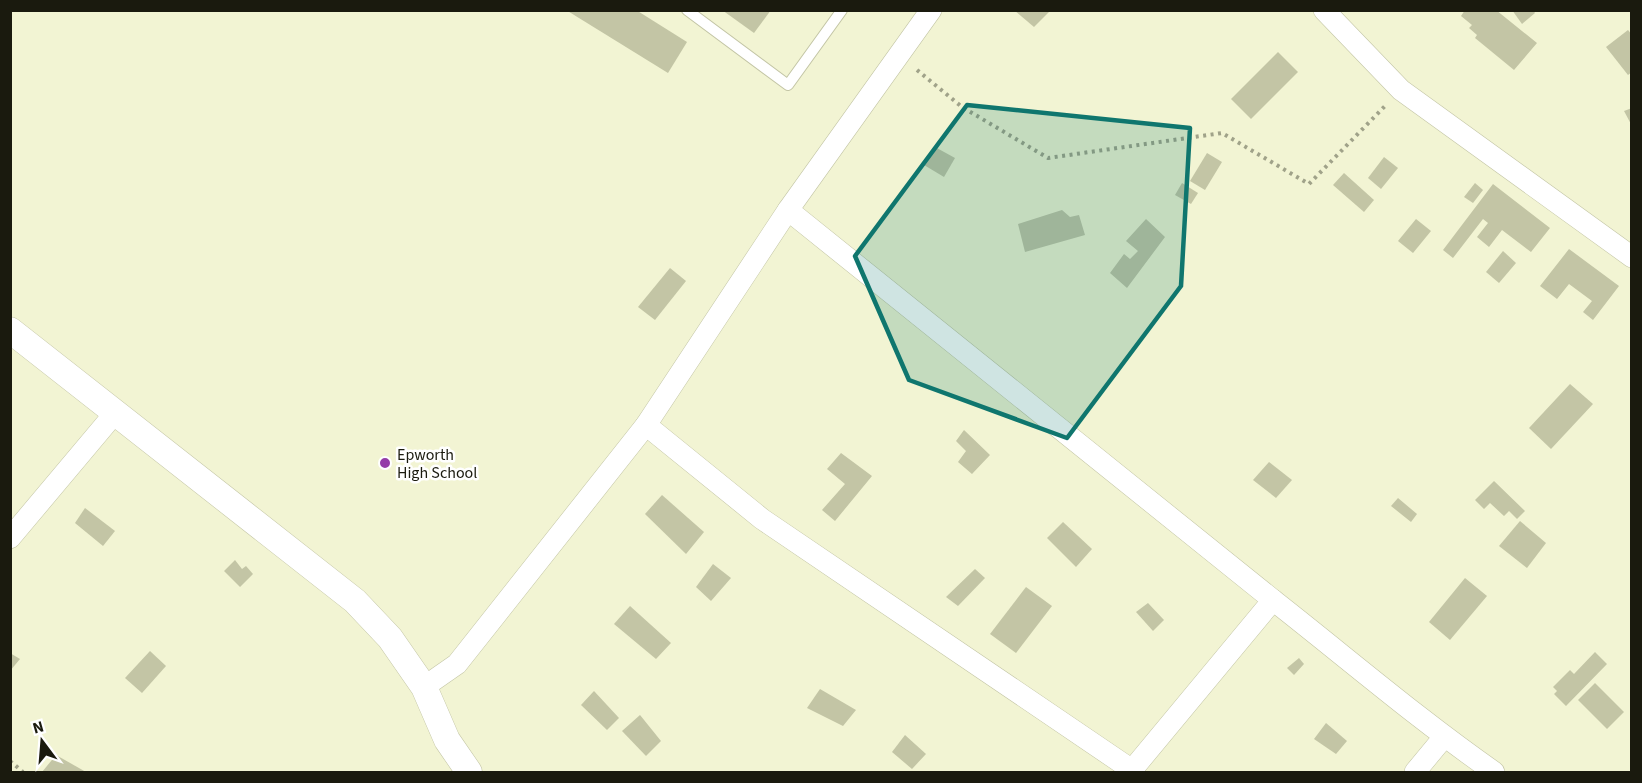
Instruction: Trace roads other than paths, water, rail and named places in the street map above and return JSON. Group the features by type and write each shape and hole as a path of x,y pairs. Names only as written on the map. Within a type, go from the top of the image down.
{"street":[{"path":"424,687 458,664 646,424 852,117 900,56 931,10"},
{"path":"1324,10 1401,90 1632,257"},
{"path":"788,210 1273,600 1386,688 1444,737 1494,772"},
{"path":"10,330 355,601 390,638 424,687 447,740 469,772"},
{"path":"10,537 115,413"},
{"path":"646,424 771,526 1131,771 1273,600"},
{"path":"1415,772 1444,737"}],"lane":[{"path":"687,10 788,85 842,10"}],"place":[{"name":"Epworth High School","path":"385,463"}]}
